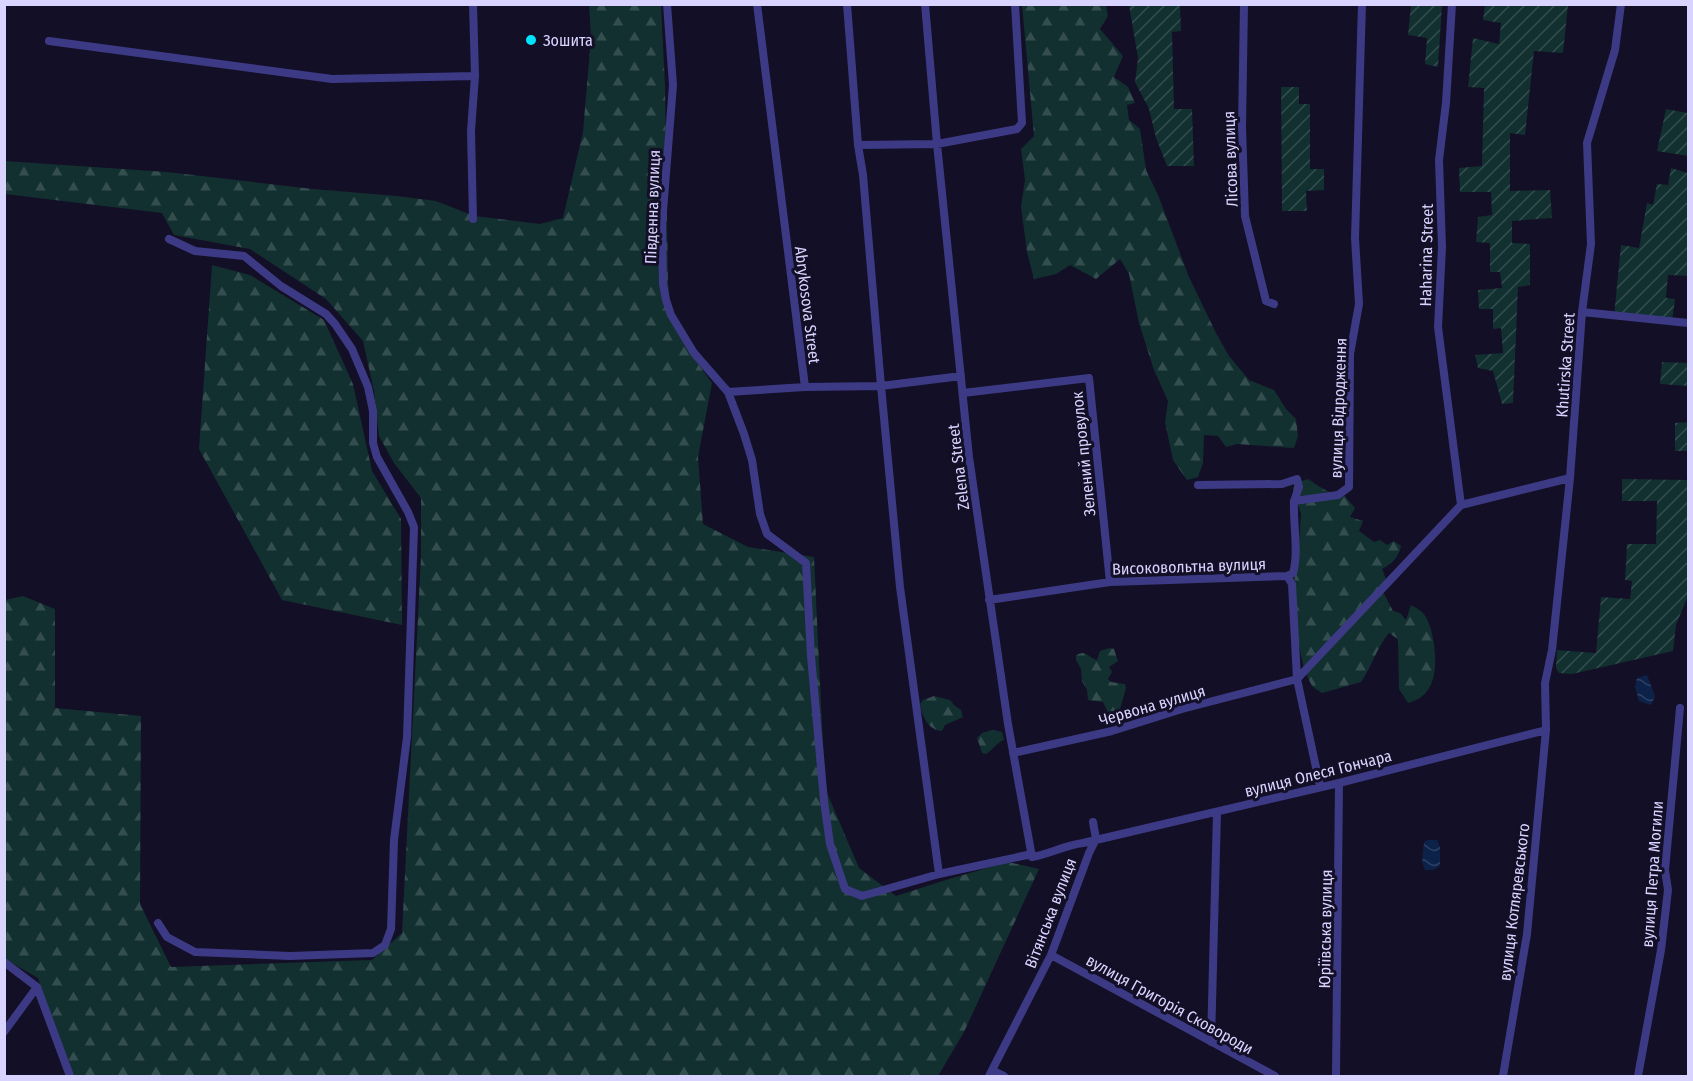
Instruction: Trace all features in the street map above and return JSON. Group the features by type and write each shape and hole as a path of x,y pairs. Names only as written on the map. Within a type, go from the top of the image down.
{"street":[{"path":"473,4 475,76 471,131 473,219"},
{"name":"Південна вулиця","path":"667,4 673,85 662,224 663,284 671,315 694,353 728,392"},
{"name":"Abrykosova Street","path":"757,4 805,387 881,386 961,376"},
{"path":"847,4 858,145 865,196 900,587 939,874"},
{"name":"Zelena Street","path":"925,4 961,376 989,600 1013,753 1032,854"},
{"path":"858,145 937,144 1017,129 1022,123 1015,4"},
{"name":"Лісова вулиця","path":"1244,4 1242,127 1245,216 1266,301 1274,304"},
{"name":"вулиця Відродження","path":"1294,501 1338,495 1349,487 1350,354 1359,304 1355,238 1362,4"},
{"name":"Haharina Street","path":"1452,4 1446,103 1439,160 1442,247 1438,327 1461,505"},
{"name":"Khutirska Street","path":"1546,730 1545,683 1552,650 1570,478 1582,312 1591,244 1587,143 1615,50 1621,4"},
{"path":"49,42 332,79 475,76"},
{"path":"158,923 166,937 195,951 290,956 373,953 385,945 391,929 394,840 407,737 414,527 408,512 376,457 373,443 373,411 368,387 351,349 335,324 326,314 281,286 244,256 195,251 169,239"},
{"path":"1582,312 1689,323"},
{"name":"Зелений провулок","path":"963,393 1089,378 1110,582"},
{"path":"805,387 728,392 749,451 760,514 767,534 806,563 811,656 830,844 845,889 862,896 939,874 1032,854 1032,857 1038,856 1068,844 1096,839 1093,822"},
{"path":"1297,679 1461,505 1570,478"},
{"path":"1198,485 1282,484 1297,479 1299,487 1294,501 1293,522 1296,563 1293,573 1287,576"},
{"name":"Високовольтна вулиця","path":"989,600 1110,582 1287,576 1292,584 1297,679 1320,786"},
{"name":"Червона вулиця","path":"1013,753 1112,731 1182,709 1297,679"},
{"name":"вулиця Петра Могили","path":"1638,1077 1661,950 1668,890 1665,870 1680,708"},
{"name":"вулиця Олеся Гончара","path":"1096,839 1339,783 1546,730"},
{"name":"вулиця Котляревського","path":"1503,1077 1527,934 1546,730"},
{"name":"Юріївська вулиця","path":"1336,1077 1339,783"},
{"path":"1211,1042 1217,812"},
{"name":"Вітянська вулиця","path":"991,1073 1052,956 1096,839"},
{"path":"1083,843 1088,846 1089,853"},
{"name":"вулиця Григорія Сковороди","path":"1052,956 1275,1077"},
{"path":"4,962 37,987 70,1077"},
{"path":"4,1032 37,987"},
{"path":"60,1077 67,1067"},
{"path":"991,1073 1004,1077"}],"green space":[{"path":"589,5 661,5 665,85 668,281 671,315 684,344 712,383 698,457 703,524 748,547 814,557 825,788 859,868 896,896 1008,862 1039,869 964,1032 938,1076 68,1076 38,978 5,959 5,600 23,596 55,609 55,708 141,716 140,904 171,967 372,960 402,933 421,557 421,498 394,463 379,436 374,391 363,341 326,299 250,249 174,235 162,213 5,194 5,161 167,172 397,196 436,201 474,216 540,224 563,218 583,132 591,37"},
{"path":"1022,5 1106,5 1108,16 1100,29 1123,56 1114,77 1128,87 1135,103 1127,105 1129,120 1140,129 1146,170 1158,195 1189,277 1229,356 1249,380 1274,390 1286,409 1296,419 1298,436 1294,448 1237,444 1226,447 1218,436 1204,435 1203,463 1198,477 1187,480 1173,460 1165,422 1168,401 1154,370 1139,323 1129,274 1120,259 1096,279 1070,265 1056,274 1034,279 1027,252 1021,207 1025,180 1021,149 1034,136"},
{"path":"1129,5 1180,5 1181,31 1172,32 1174,109 1192,109 1194,166 1167,166 1156,138 1149,109 1135,82 1138,58"},
{"path":"1411,5 1442,5 1438,67 1425,64 1427,38 1408,35"},
{"path":"1485,5 1568,5 1563,53 1534,51 1525,135 1510,133 1510,191 1550,190 1552,218 1512,221 1512,243 1530,244 1530,285 1518,287 1513,403 1502,404 1493,371 1478,368 1475,355 1503,353 1501,328 1493,329 1493,309 1479,309 1478,290 1502,288 1500,272 1490,272 1490,243 1476,242 1478,217 1492,215 1491,192 1460,192 1459,168 1482,166 1484,88 1468,87 1473,38 1499,44 1501,23 1483,20"},
{"path":"1281,87 1299,87 1299,104 1310,104 1310,169 1324,169 1324,190 1306,191 1307,211 1282,211"},
{"path":"1666,109 1688,113 1688,156 1657,151"},
{"path":"1671,168 1688,173 1688,276 1668,275 1666,298 1675,299 1672,321 1614,316 1621,245 1639,248 1647,203 1653,205 1657,184 1668,185"},
{"path":"212,265 250,275 324,320 353,384 372,471 401,519 402,625 282,600 199,449"},
{"path":"1662,362 1688,363 1688,386 1660,384"},
{"path":"1688,422 1688,451 1675,451 1675,423"},
{"path":"1308,479 1330,492 1344,495 1355,508 1350,517 1363,521 1359,531 1374,542 1380,540 1387,545 1394,541 1401,546 1394,560 1382,569 1388,584 1383,592 1393,611 1400,613 1406,620 1411,605 1423,613 1430,628 1435,653 1433,680 1424,694 1417,699 1408,703 1399,689 1398,639 1389,633 1361,682 1322,693 1311,684 1299,644 1294,571 1298,564 1301,514 1293,490 1295,483"},
{"path":"1622,479 1688,480 1688,596 1676,625 1673,651 1572,674 1559,673 1556,668 1557,650 1596,653 1601,597 1630,599 1632,581 1625,580 1627,544 1656,544 1657,501 1622,501"},
{"path":"1114,649 1118,661 1109,667 1112,672 1108,679 1111,682 1125,684 1126,688 1118,716 1112,717 1103,702 1088,700 1081,669 1076,660 1076,656 1082,653 1097,660 1100,651"},
{"path":"934,696 950,700 961,710 963,717 945,725 942,731 929,725 921,709 920,704 923,700"},
{"path":"992,730 1002,732 1004,740 986,754 982,753 977,738 982,733"}],"water":[{"path":"1647,675 1655,696 1651,705 1639,701 1635,687 1637,678"},
{"path":"1437,840 1440,847 1440,866 1433,870 1425,870 1422,862 1424,842"}],"place":[{"name":"Зошита","path":"531,40"}]}
